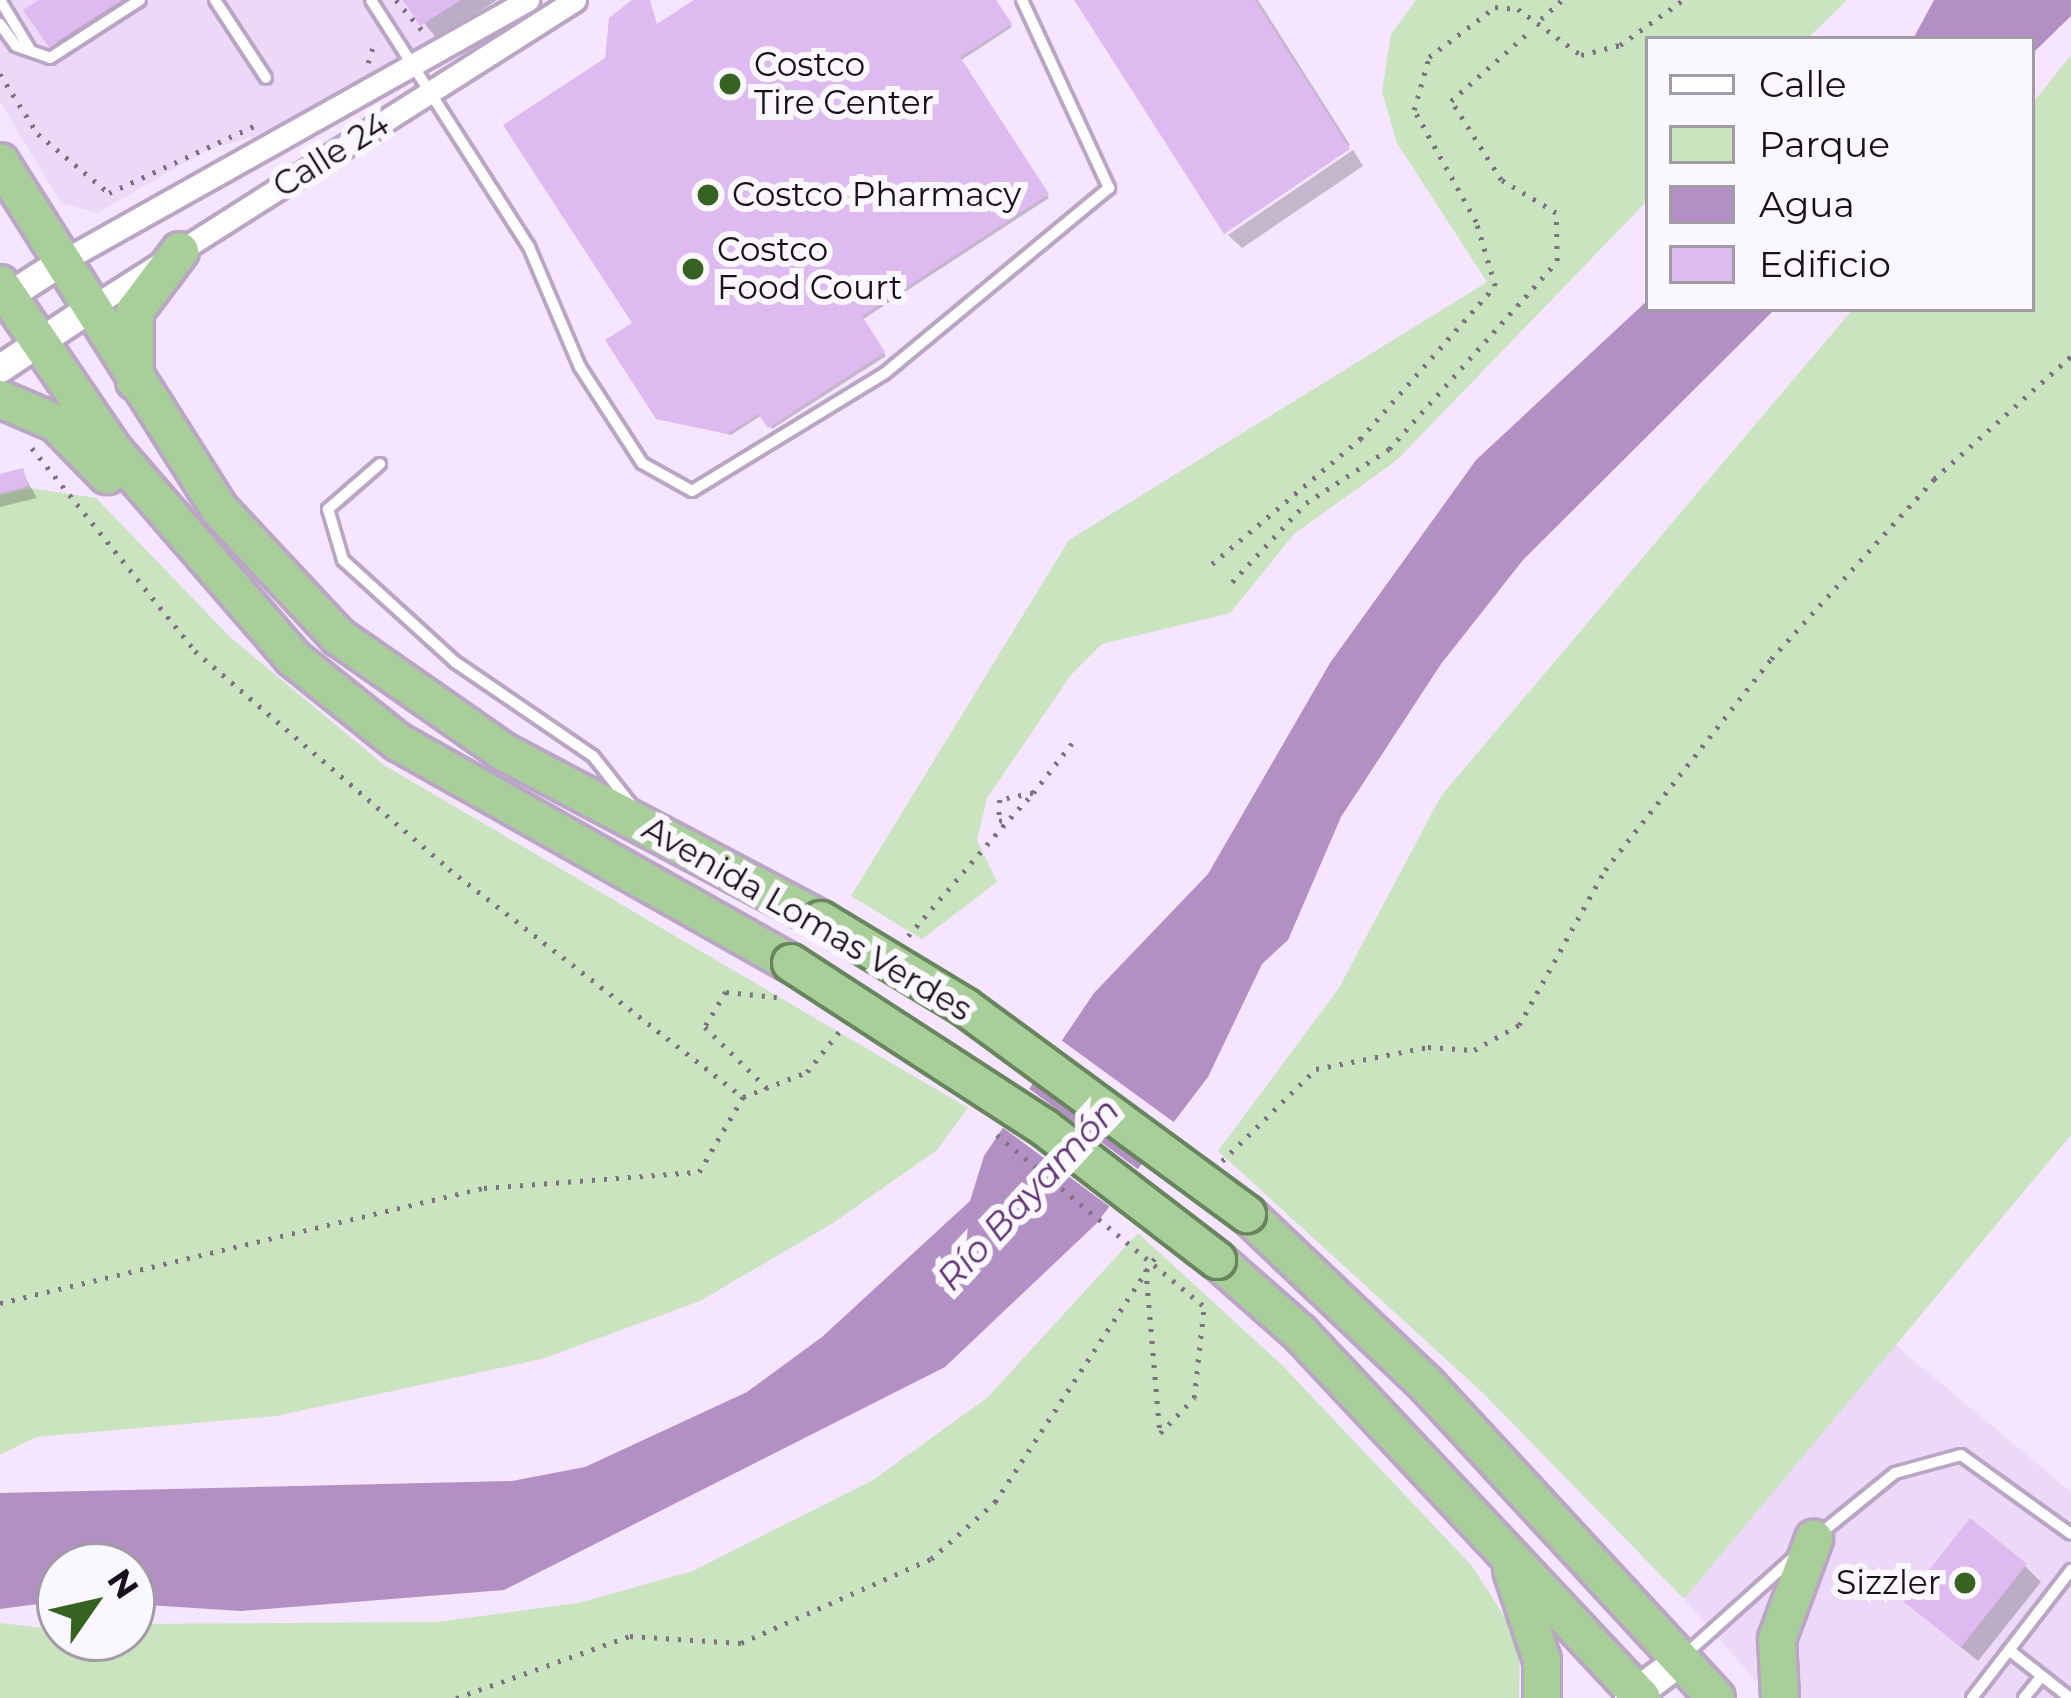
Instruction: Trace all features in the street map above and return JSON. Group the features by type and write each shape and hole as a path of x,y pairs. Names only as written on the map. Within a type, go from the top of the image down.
{"highway":[{"name":"Avenida Lomas Verdes","path":"0,163 137,391 220,510 340,637 464,728 821,920 965,1007 1247,1214 1427,1385 1716,1698"},
{"path":"137,391 127,345 135,310 180,251"},
{"name":"Avenida Lomas Verdes","path":"3,294 174,525 293,658 398,742 791,962 1046,1128 1217,1260 1504,1550 1637,1696"},
{"path":"0,399 56,423 124,498 174,525"},
{"path":"1780,1698 1777,1639 1814,1539"},
{"path":"1504,1550 1542,1660 1542,1698"}],"main road":[{"path":"1637,1696 1681,1660"}],"street":[{"name":"Calle 24","path":"59,262 528,0"},
{"name":"Calle 24","path":"87,310 575,0"},
{"path":"3,294 59,262"},
{"path":"0,368 87,310"}],"lane":[{"path":"0,0 32,51"},
{"path":"0,24 32,51 50,58 140,0"},
{"path":"215,0 266,78"},
{"path":"371,0 530,247 580,367 642,463 692,491 884,374 1109,188 1022,0"},
{"path":"380,464 328,509 343,560 441,651 593,756 650,830"},
{"path":"1681,1660 1895,1473 1961,1455 2071,1534"},
{"path":"1972,1698 2071,1570"},
{"path":"2009,1650 2070,1698"},
{"path":"2024,1698 2042,1676"}],"path":[{"path":"396,0 422,32 444,21"},
{"path":"1541,19 1562,0"},
{"path":"1212,563 1360,439 1496,286 1476,222 1414,110 1429,57 1495,8 1518,9 1581,55 1620,45 1683,0"},
{"path":"362,70 391,30 409,20"},
{"path":"1232,582 1306,503 1389,449 1557,261 1556,213 1496,175 1451,101 1471,73 1529,32"},
{"path":"0,74 38,134 109,193 267,122"},
{"path":"1230,1150 1316,1070 1428,1046 1474,1050 1519,1025 1605,870 1771,658 1934,479 2071,356"},
{"path":"1033,793 1000,800 998,821 1010,818 1033,793 1072,743"},
{"path":"770,1091 705,1027 727,992 790,999"},
{"path":"829,1025 849,1038"},
{"path":"0,1303 484,1188 699,1172 743,1097"},
{"path":"456,1698 630,1636 741,1642 931,1559 995,1502 1146,1269 1160,1432 1183,1416 1204,1306 988,1128"}],"shaded area":[{"path":"0,0 498,0 268,133 209,149 97,213 61,203 0,102"},
{"path":"1894,1344 2071,1492 2071,1698 1771,1698 1684,1599"}],"green space":[{"path":"1416,0 1847,0 1810,36 1645,36 1645,203 1397,460 1294,534 1230,613 1102,644 1071,675 987,798 977,840 997,882 922,939 851,896 1069,540 1487,282 1397,143 1382,92 1391,34"},
{"path":"2071,55 2071,1135 1684,1599 1483,1393 1218,1151 1339,988 1441,796 1850,312 2035,312 2035,100"},
{"path":"30,488 96,498 231,638 384,765 968,1108 937,1150 833,1223 700,1301 542,1359 276,1416 36,1437 0,1455 0,495"},
{"path":"1138,1233 1283,1366 1472,1566 1520,1641 1519,1698 0,1698 0,1623 36,1627 36,1662 156,1662 156,1624 437,1622 578,1603 693,1571 873,1480 987,1398"}],"water":[{"path":"1934,0 2071,0 2071,16 2035,51 2035,36 1915,36"},
{"name":"Río Bayamón","path":"1645,303 1645,312 1772,312 1523,560 1441,664 1341,817 1288,940 1262,964 1208,1077 1096,1224 945,1367 504,1590 241,1611 156,1606 156,1542 36,1542 36,1604 0,1609 0,1493 512,1481 585,1467 747,1392 822,1337 970,1201 984,1156 1094,993 1208,874 1330,663 1476,460"}],"pier":[{"path":"1057,1037 1179,1126 1149,1164 1030,1077"},
{"path":"1024,1085 1143,1173 1114,1210 998,1124"}],"building":[{"path":"39,0 122,0 49,47 23,10"},
{"path":"403,0 461,0 420,26"},
{"path":"632,0 650,0 657,24 694,0 996,0 1012,24 960,57 1049,194 862,316 885,352 768,428 758,414 727,434 656,419 605,340 632,323 503,125 605,58 609,18"},
{"path":"1074,0 1255,0 1350,149 1224,234"},
{"path":"23,468 28,486 0,493 0,474"},
{"name":"Sizzler","path":"1970,1518 2027,1564 1961,1647 1904,1602"}],"place":[{"name":"Costco Tire Center","path":"730,84"},
{"name":"Costco Pharmacy","path":"708,195"},
{"name":"Costco Food Court","path":"693,269"},
{"name":"Sizzler","path":"1965,1583"}]}
